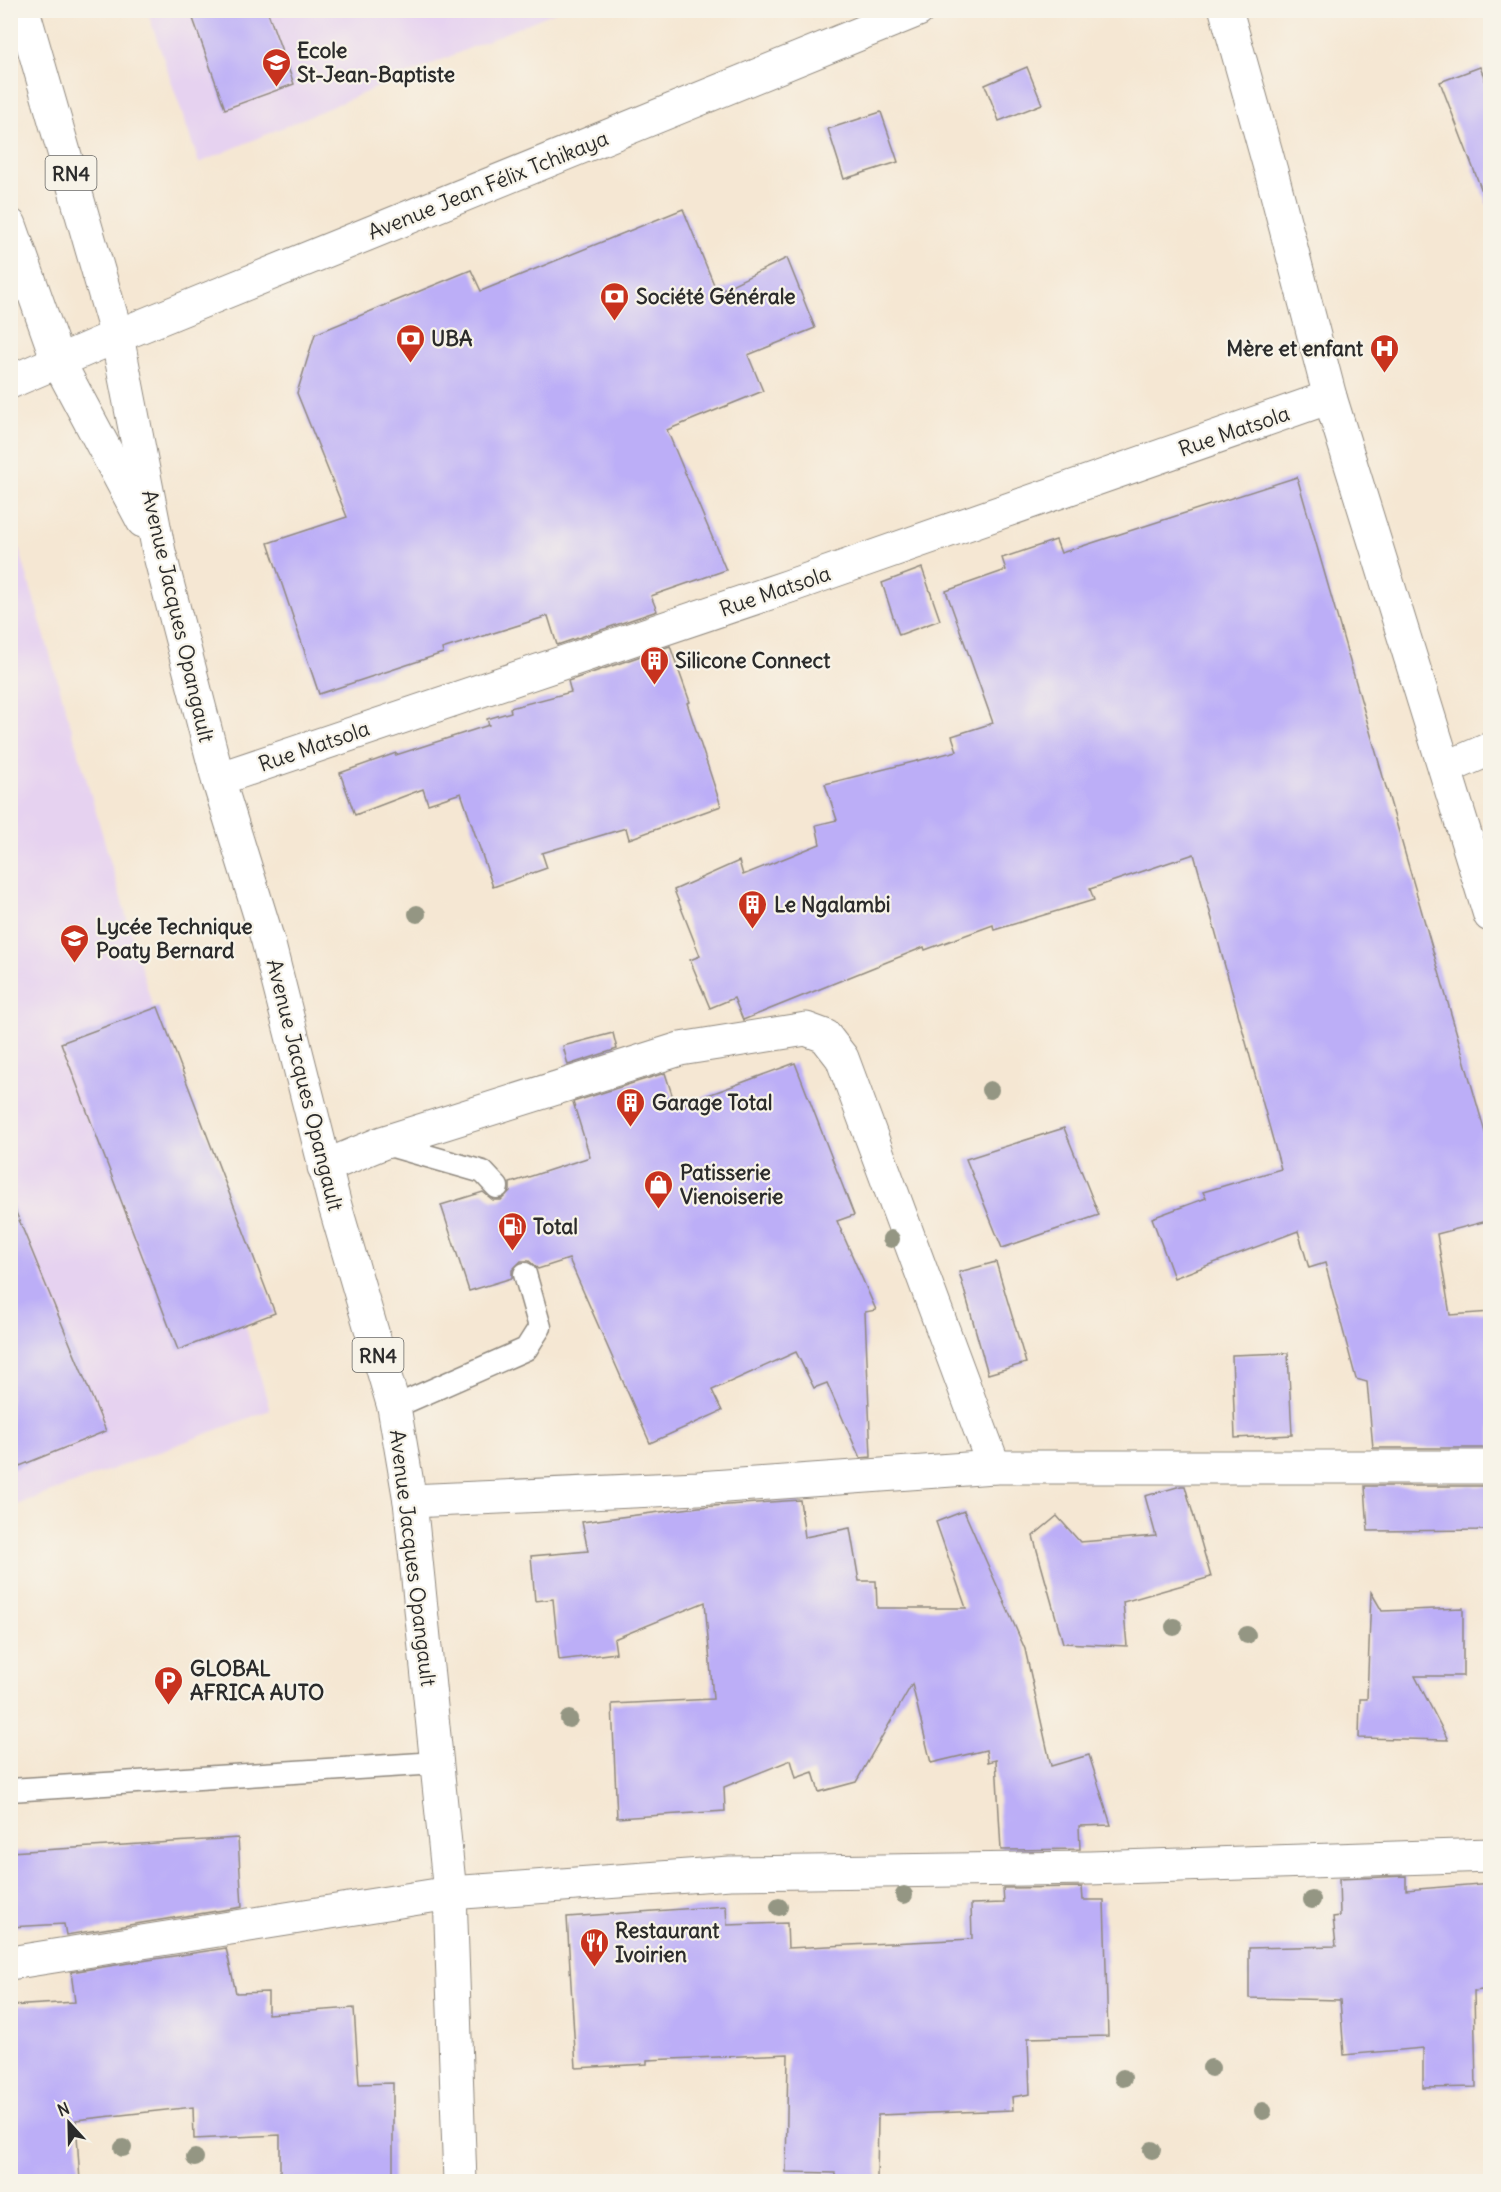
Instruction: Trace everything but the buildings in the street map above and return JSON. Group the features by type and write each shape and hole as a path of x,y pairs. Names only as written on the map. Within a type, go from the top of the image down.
{"main road":[{"name":"Avenue Jacques Opangault","path":"23,10 117,336 159,552 218,779 268,941 324,1167 394,1407 410,1501 450,1893 460,2181"},
{"name":"Avenue Jean Félix Tchikaya","path":"10,382 117,336 918,10"},
{"path":"1226,10 1330,397 1491,915"},
{"name":"RN4","path":"10,225 58,361 159,552"},
{"name":"Rue Matsola","path":"218,779 790,586 1330,397"},
{"path":"1446,768 1491,749"},
{"path":"324,1167 382,1143 680,1050 806,1029 825,1036 842,1058 994,1467"},
{"path":"410,1501 698,1488 994,1467 1491,1467"},
{"path":"10,1963 450,1893 730,1873 1090,1868 1491,1855"}],"lane":[{"path":"382,1143 483,1172 497,1187"},
{"path":"394,1407 526,1349 540,1327 525,1274"},
{"path":"10,1790 437,1763"}],"shaded area":[{"name":"Ecole St-Jean-Baptiste","path":"147,10 557,11 199,163"},
{"name":"Lycée Technique Poaty Bernard","path":"10,517 270,1410 11,1507 10,1507"}],"place":[{"name":"Ecole St-Jean-Baptiste","path":"276,88"},
{"name":"Société Générale","path":"615,322"},
{"name":"UBA","path":"410,364"},
{"name":"Mère et enfant","path":"1384,374"},
{"name":"Silicone Connect","path":"654,686"},
{"name":"Le Ngalambi","path":"753,930"},
{"name":"Lycée Technique Poaty Bernard","path":"75,964"},
{"name":"Garage Total","path":"631,1128"},
{"name":"Patisserie Vienoiserie","path":"659,1210"},
{"name":"Total","path":"512,1252"},
{"name":"GLOBAL AFRICA AUTO","path":"169,1706"},
{"name":"Restaurant Ivoirien","path":"594,1968"}]}
